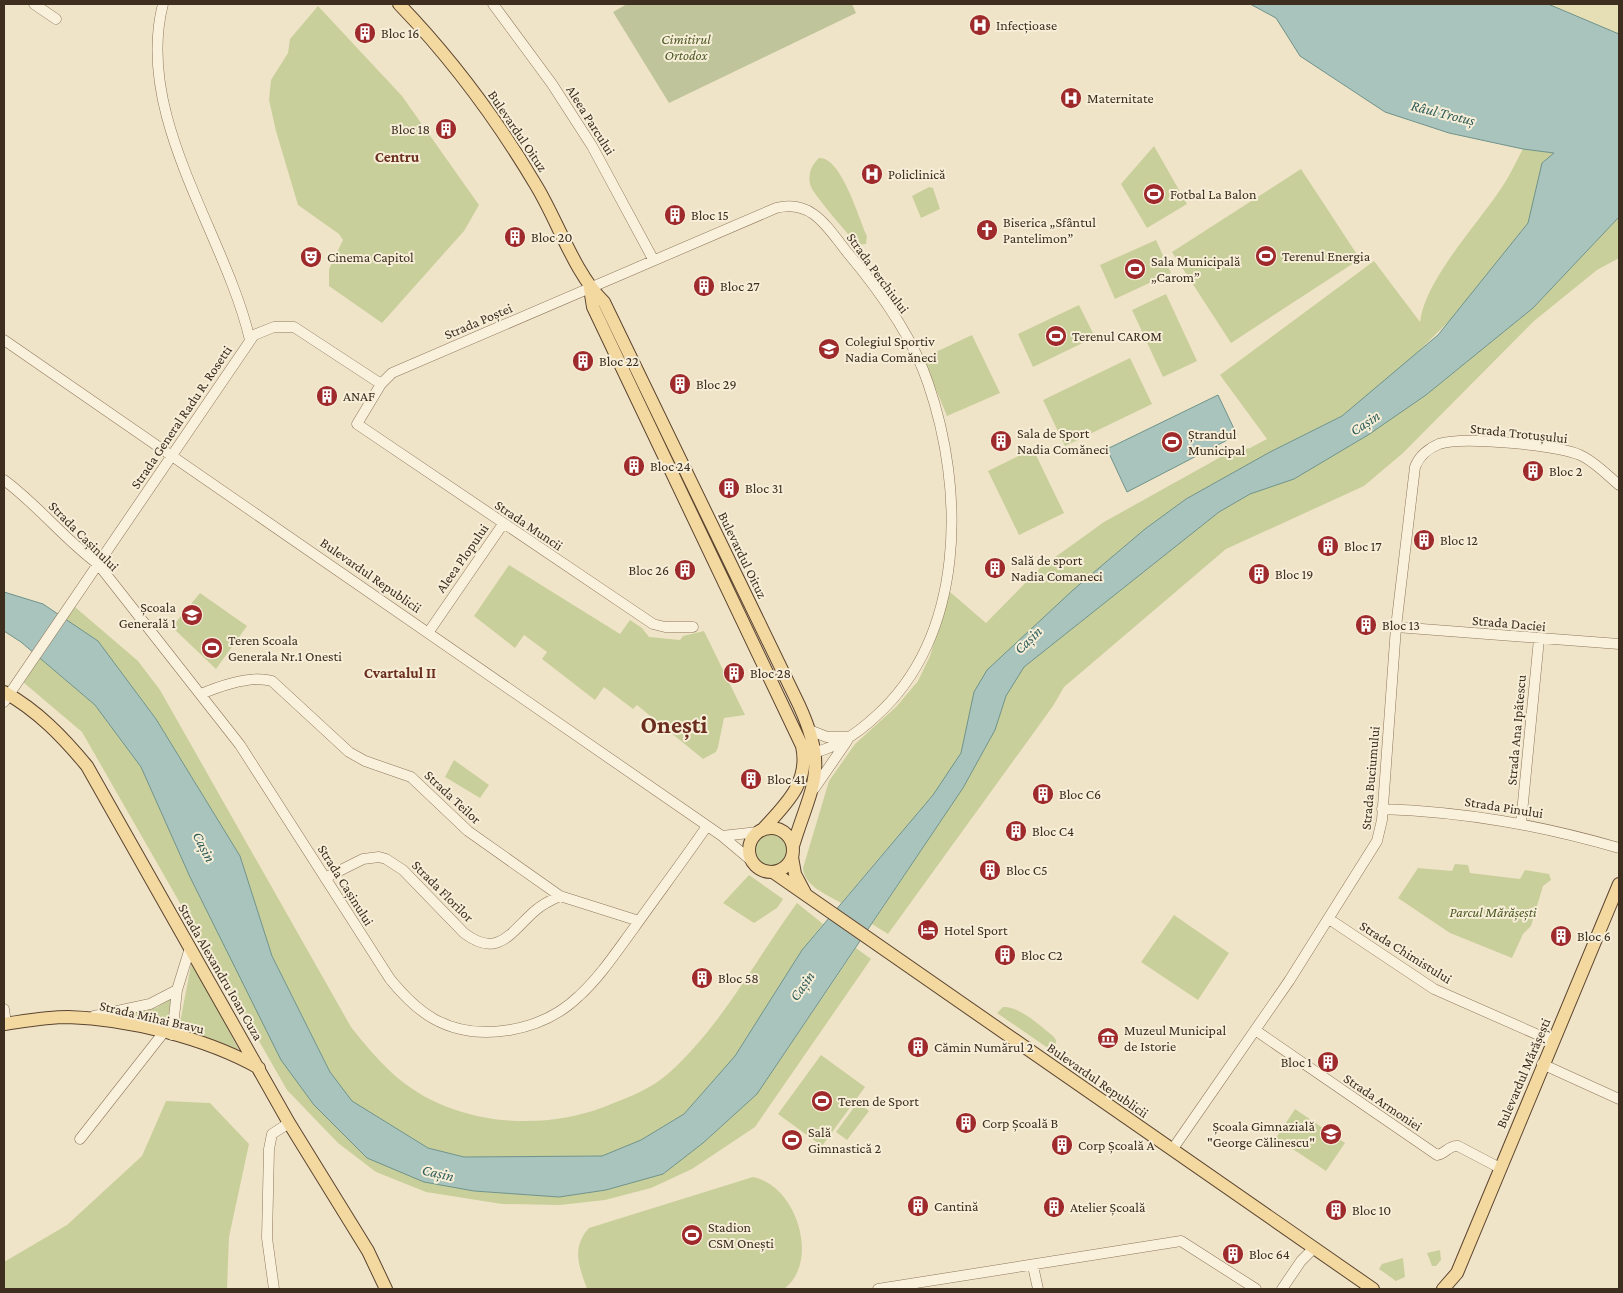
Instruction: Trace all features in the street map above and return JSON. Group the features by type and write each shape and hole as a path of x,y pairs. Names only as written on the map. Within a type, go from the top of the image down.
{"main road":[{"name":"Bulevardul Oituz","path":"399,4 454,66 501,130 539,190 590,288 604,302 801,710 809,730 810,754 816,773 812,792 792,852"},
{"name":"Bulevardul Oituz","path":"590,288 593,307 800,741 810,754"},
{"name":"Strada Alexandru Ioan Cuza","path":"5,696 34,712 56,732 87,766 289,1123 368,1251 386,1289"},
{"path":"788,715 796,716 801,710"},
{"name":"Bulevardul Oituz","path":"760,831 797,788 810,754"},
{"path":"779,829 788,836 792,852 783,869 773,872 761,870 753,862 749,846 760,831 779,829"},
{"name":"Bulevardul Republicii","path":"792,852 795,874 806,895"},
{"name":"Bulevardul Republicii","path":"773,872 1373,1289"},
{"name":"Bulevardul Mărășești","path":"1456,1289 1457,1273 1542,1064 1619,884"},
{"name":"Strada Mihai Bravu","path":"5,1024 60,1017 84,1018 168,1034 232,1055 259,1068"},
{"name":"Bulevardul Mărășești","path":"1443,1289 1457,1273"}],"street":[{"path":"34,4 56,19"},
{"name":"Strada General Radu R. Rosetti","path":"5,696 98,564 250,340 242,312 189,180 164,105 156,54 157,35 163,4"},
{"name":"Aleea Parcului","path":"493,4 546,76 592,146 653,259"},
{"name":"Strada Perchiului","path":"590,288 653,259 776,208 786,206 801,207 822,221 866,276 886,304 921,365 938,416 948,463 950,538 946,586 932,633 907,682 882,710 850,736 834,746 810,754"},
{"name":"Strada Poștei","path":"357,424 381,384 392,373 590,288"},
{"path":"250,340 264,330 280,326 294,327 381,384"},
{"name":"Bulevardul Republicii","path":"4,340 722,836 753,862"},
{"name":"Strada Muncii","path":"357,424 654,624 664,627 693,627"},
{"name":"Strada Trotușului","path":"1415,467 1426,452 1448,442 1470,441 1543,447 1581,455 1619,485"},
{"name":"Strada Buciumului","path":"1172,1150 1255,1030 1375,846 1380,830 1396,627 1415,467"},
{"name":"Strada Cașinului","path":"4,480 35,506 74,546 98,564 240,745 369,949 407,999 435,1020 469,1030 494,1031 525,1027 565,1007 583,992 639,921 707,826"},
{"name":"Aleea Plopului","path":"428,633 503,524"},
{"name":"Bulevardul Oituz","path":"712,557 725,551"},
{"name":"Strada Daciei","path":"1396,627 1619,644"},
{"name":"Strada Ana Ipătescu","path":"1521,823 1539,639"},
{"name":"Strada Teilor","path":"201,694 238,683 261,680 272,681 349,752 365,761 410,776 468,831 560,896 639,921"},
{"path":"809,730 834,738 850,736"},
{"name":"Strada Perchiului","path":"812,792 850,736"},
{"name":"Strada Pinului","path":"1382,809 1436,812 1521,823 1619,848"},
{"path":"722,836 760,831"},
{"name":"Strada Florilor","path":"325,878 363,859 386,859 403,870 464,933 475,941 487,944 507,938 537,909 560,896"},
{"name":"Strada Chimistului","path":"1329,919 1430,987 1552,1041"},
{"path":"80,1139 168,1034 177,990 190,948"},
{"path":"84,1018 150,1004 177,990"},
{"path":"4,1008 5,1024"},
{"name":"Strada Armoniei","path":"1255,1030 1437,1155 1443,1154 1450,1147 1458,1146 1500,1168"},
{"path":"1542,1064 1619,1099"},
{"path":"274,1289 267,1238 269,1149 272,1134 289,1123"},
{"path":"878,1289 1034,1266 1183,1241 1256,1289"},
{"path":"1282,1289 1301,1261 1314,1248"},
{"path":"1034,1266 1038,1289"}],"shaded area":[{"path":"1548,4 1619,4 1619,34"}],"green space":[{"name":"Cimitirul Ortodox","path":"627,4 852,4 856,13 669,103 613,12"},
{"path":"318,6 402,96 479,205 464,231 382,323 329,286 329,269 343,240 339,234 298,205 276,131 269,100 271,80 288,53 290,39"},
{"name":"Fotbal La Balon","path":"1154,146 1187,204 1147,228 1121,184"},
{"path":"1523,149 1555,153 1538,185 1528,223 1452,318 1406,364 1342,416 1270,452 1186,499 1145,529 1073,590 933,795 841,903 812,885 807,880 803,868 829,781 855,744 896,707 918,681 930,656 950,592 986,623 1040,568 1104,522 1226,454 1250,448 1267,439 1220,375 1374,261 1420,322 1431,289 1441,271 1503,185"},
{"path":"819,158 827,160 842,177 867,236 866,244 858,245 811,187 810,171"},
{"name":"Terenul Energia","path":"1301,169 1360,259 1231,343 1172,252"},
{"path":"929,187 933,188 940,209 921,218 912,196"},
{"path":"1619,217 1619,258 1597,270 1534,321 1403,453 1364,486 1226,549 1064,687 1053,706 888,934 872,924 963,788 995,730 1006,696 1024,667 1219,512 1250,494 1294,479 1368,435 1426,395 1533,308"},
{"name":"Sala Municipală „Carom”","path":"1156,240 1171,273 1115,299 1100,265"},
{"path":"1166,294 1197,361 1163,377 1132,310"},
{"name":"Terenul CAROM","path":"1079,305 1095,337 1033,367 1018,334"},
{"path":"972,335 1000,393 947,416 923,358"},
{"path":"1130,358 1152,404 1065,446 1043,400"},
{"path":"1033,449 1064,513 1019,535 988,471"},
{"path":"509,565 620,634 630,620 642,628 649,637 680,640 683,636 704,631 745,715 724,718 716,752 703,759 637,705 633,709 604,687 595,700 542,659 547,652 524,635 515,648 474,616"},
{"name":"Teren Scoala Generala Nr.1 Onesti","path":"200,593 247,626 216,669 172,627"},
{"path":"75,607 138,661 160,690 351,1027 391,1072 413,1090 438,1103 465,1113 493,1119 521,1121 550,1120 578,1115 604,1107 639,1092 655,1084 670,1072 706,1034 738,991 797,903 823,924 802,950 735,1056 684,1114 641,1140 602,1156 464,1157 428,1148 352,1101 330,1072 272,956 240,856 156,719 98,641 66,620"},
{"path":"40,658 95,705 141,767 190,877 282,1060 314,1105 424,1182 474,1191 559,1197 606,1190 663,1174 703,1143 757,1094 856,948 871,959 755,1127 692,1169 651,1188 605,1200 560,1205 502,1204 426,1192 376,1172 338,1143 287,1090 82,732 23,682"},
{"path":"454,760 489,785 480,798 445,777"},
{"path":"771,828 783,832 789,838 793,850 789,862 783,868 771,872 759,868 753,862 749,850 753,838 759,832"},
{"name":"Parcul Mărășești","path":"1455,864 1468,865 1470,873 1520,879 1525,870 1549,874 1551,880 1543,886 1531,926 1523,934 1512,958 1450,933 1398,898 1418,868 1452,871"},
{"path":"749,875 783,899 777,908 754,923 723,903"},
{"path":"1174,915 1229,953 1198,1000 1141,962"},
{"path":"191,965 194,966 239,1050 179,1028"},
{"path":"171,1000 167,1025 123,1014 156,1008"},
{"path":"1003,1007 1023,1013 1053,1036 1056,1040 1055,1053 997,1013"},
{"name":"Teren de Sport","path":"821,1055 865,1087 822,1146 778,1114"},
{"path":"166,1101 210,1103 249,1144 229,1237 227,1289 4,1289 4,1262 67,1225 142,1156"},
{"path":"858,1102 869,1111 847,1140 836,1132"},
{"path":"1295,1109 1345,1143 1326,1171 1276,1138"},
{"name":"Stadion CSM Onești","path":"753,1177 768,1183 781,1194 791,1209 798,1226 802,1243 801,1261 795,1276 784,1289 587,1289 579,1265 578,1250 583,1235 589,1228"},
{"path":"1440,1250 1441,1260 1436,1266 1432,1266 1427,1253"},
{"path":"1403,1258 1405,1277 1396,1281 1379,1269 1382,1264"}],"water":[{"path":"1250,4 1548,4 1619,34 1619,217 1533,308 1426,395 1368,435 1294,479 1250,494 1219,512 1024,667 1006,696 995,730 963,788 757,1094 703,1143 663,1174 606,1190 559,1197 474,1191 424,1182 367,1158 314,1105 281,1060 190,877 141,767 95,705 21,642 4,631 4,592 43,604 98,641 156,719 240,856 272,956 330,1072 352,1101 428,1148 464,1157 602,1156 641,1140 684,1114 735,1056 802,950 933,795 961,753 974,692 987,670 1073,590 1145,529 1186,499 1270,452 1342,416 1438,335 1528,223 1542,163 1554,153 1523,149 1449,133 1385,112 1300,56 1276,18"},
{"name":"Ștrandul Municipal","path":"1218,395 1237,435 1127,492 1107,449"}],"place":[{"name":"Infecțioase","path":"980,25"},
{"name":"Bloc 16","path":"365,33"},
{"name":"Maternitate","path":"1071,98"},
{"name":"Bloc 18","path":"446,129"},
{"name":"Policlinică","path":"872,174"},
{"name":"Fotbal La Balon","path":"1154,194"},
{"name":"Bloc 15","path":"675,215"},
{"name":"Biserica „Sfântul Pantelimon”","path":"987,230"},
{"name":"Bloc 20","path":"515,237"},
{"name":"Terenul Energia","path":"1266,256"},
{"name":"Cinema Capitol","path":"311,257"},
{"name":"Sala Municipală „Carom”","path":"1135,269"},
{"name":"Bloc 27","path":"704,286"},
{"name":"Terenul CAROM","path":"1056,336"},
{"name":"Colegiul Sportiv Nadia Comăneci","path":"829,349"},
{"name":"Bloc 22","path":"583,361"},
{"name":"Bloc 29","path":"680,384"},
{"name":"ANAF","path":"327,396"},
{"name":"Sala de Sport Nadia Comăneci","path":"1001,441"},
{"name":"Ștrandul Municipal","path":"1172,442"},
{"name":"Bloc 24","path":"634,466"},
{"name":"Bloc 2","path":"1533,471"},
{"name":"Bloc 31","path":"729,488"},
{"name":"Bloc 12","path":"1424,540"},
{"name":"Bloc 17","path":"1328,546"},
{"name":"Sală de sport Nadia Comaneci","path":"995,568"},
{"name":"Bloc 26","path":"685,570"},
{"name":"Bloc 19","path":"1259,574"},
{"name":"Școala Generală 1","path":"192,615"},
{"name":"Bloc 13","path":"1366,625"},
{"name":"Teren Scoala Generala Nr.1 Onesti","path":"212,648"},
{"name":"Bloc 28","path":"734,673"},
{"name":"Bloc 41","path":"751,779"},
{"name":"Bloc C6","path":"1043,794"},
{"name":"Bloc C4","path":"1016,831"},
{"name":"Bloc C5","path":"990,870"},
{"name":"Hotel Sport","path":"928,930"},
{"name":"Bloc 6","path":"1561,936"},
{"name":"Bloc C2","path":"1005,955"},
{"name":"Bloc 58","path":"702,978"},
{"name":"Muzeul Municipal de Istorie","path":"1108,1038"},
{"name":"Cămin Numărul 2","path":"918,1047"},
{"name":"Bloc 1","path":"1328,1062"},
{"name":"Teren de Sport","path":"822,1101"},
{"name":"Corp Școală B","path":"966,1123"},
{"name":"Școala Gimnazială \"George Călinescu\"","path":"1331,1134"},
{"name":"Sală Gimnastică 2","path":"792,1140"},
{"name":"Corp Școală A","path":"1062,1145"},
{"name":"Cantină","path":"918,1206"},
{"name":"Atelier Școală","path":"1054,1207"},
{"name":"Bloc 10","path":"1336,1210"},
{"name":"Stadion CSM Onești","path":"692,1235"},
{"name":"Bloc 64","path":"1233,1254"}],"district":[{"name":"Centru","path":"397,157"},
{"name":"Cvartalul II","path":"400,673"},
{"name":"Onești","path":"674,724"}],"water label":[{"name":"Râul Trotuș","path":"1443,113"},
{"name":"Cașin","path":"1365,423"},
{"name":"Cașin","path":"1028,640"},
{"name":"Cașin","path":"204,847"},
{"name":"Cașin","path":"802,986"},
{"name":"Cașin","path":"438,1173"}]}
